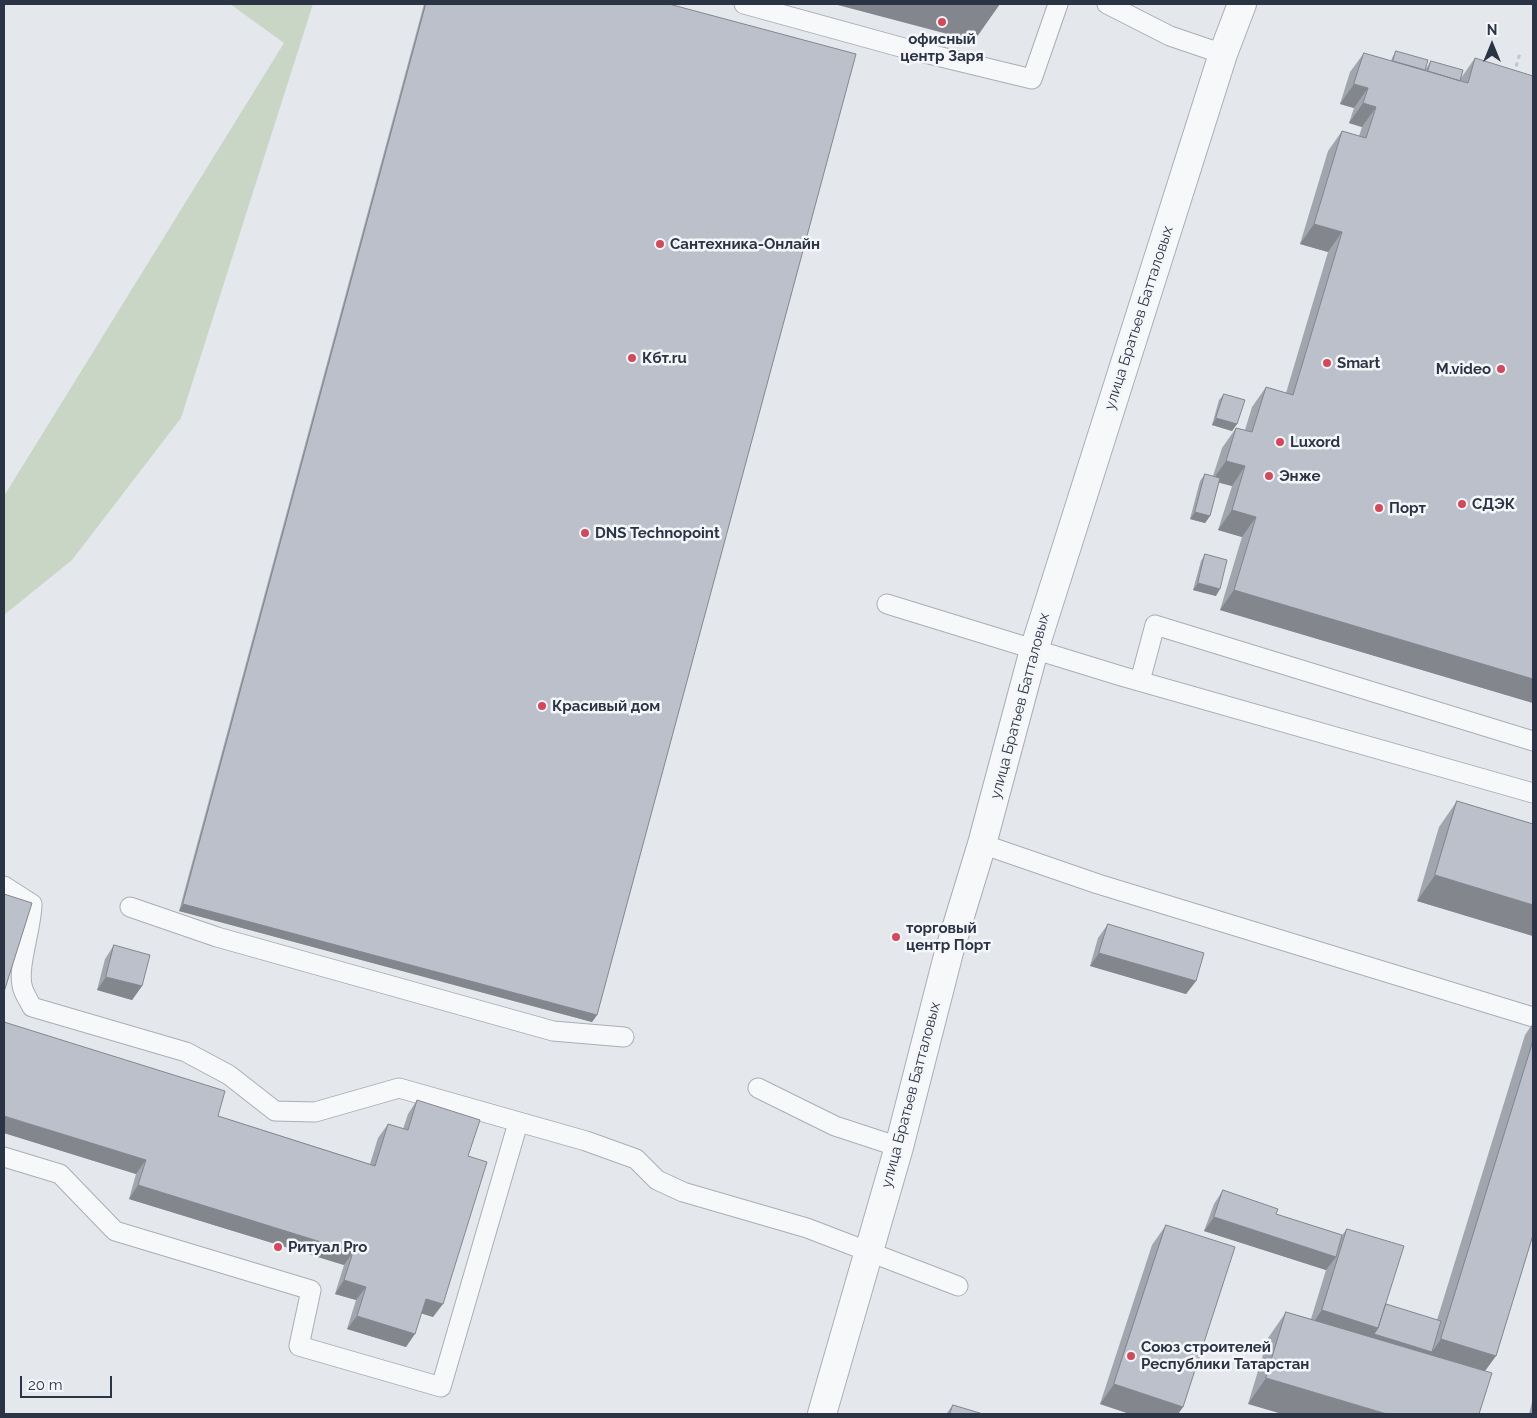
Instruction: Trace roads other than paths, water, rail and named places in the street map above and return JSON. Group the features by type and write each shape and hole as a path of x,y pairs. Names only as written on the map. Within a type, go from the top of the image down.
{"street":[{"name":"улица Братьев Батталовых","path":"822,1414 899,1147 948,952 982,844 1034,650 1223,54 1242,4"}],"lane":[{"path":"744,4 904,48 1032,79 1058,4"},
{"path":"1107,4 1170,36 1223,54"},
{"path":"887,604 1034,650 1533,793"},
{"path":"1140,681 1155,625 1533,741"},
{"path":"982,844 1098,884 1533,1017"},
{"path":"4,886 32,904 32,921 23,956 22,988 32,1007 186,1052 229,1075 275,1111 315,1112 399,1088 586,1141 636,1158 657,1180 683,1192 807,1228 958,1286"},
{"path":"130,906 217,937 553,1031 624,1037"},
{"path":"758,1088 835,1126 899,1147"},
{"path":"4,1157 60,1174 115,1231 311,1290 299,1346 441,1388 518,1123"}],"place":[{"name":"офисный центр Заря","path":"942,22"},
{"name":"Сантехника-Онлайн","path":"660,244"},
{"name":"Кбт.ru","path":"632,358"},
{"name":"Smart","path":"1327,363"},
{"name":"M.video","path":"1501,369"},
{"name":"Luxord","path":"1280,442"},
{"name":"Энже","path":"1269,476"},
{"name":"СДЭК","path":"1462,504"},
{"name":"Порт","path":"1379,508"},
{"name":"DNS Technopoint","path":"585,533"},
{"name":"Красивый дом","path":"542,706"},
{"name":"торговый центр Порт","path":"896,937"},
{"name":"Ритуал Pro","path":"278,1247"},
{"name":"Союз строителей Республики Татарстан","path":"1131,1356"}]}
